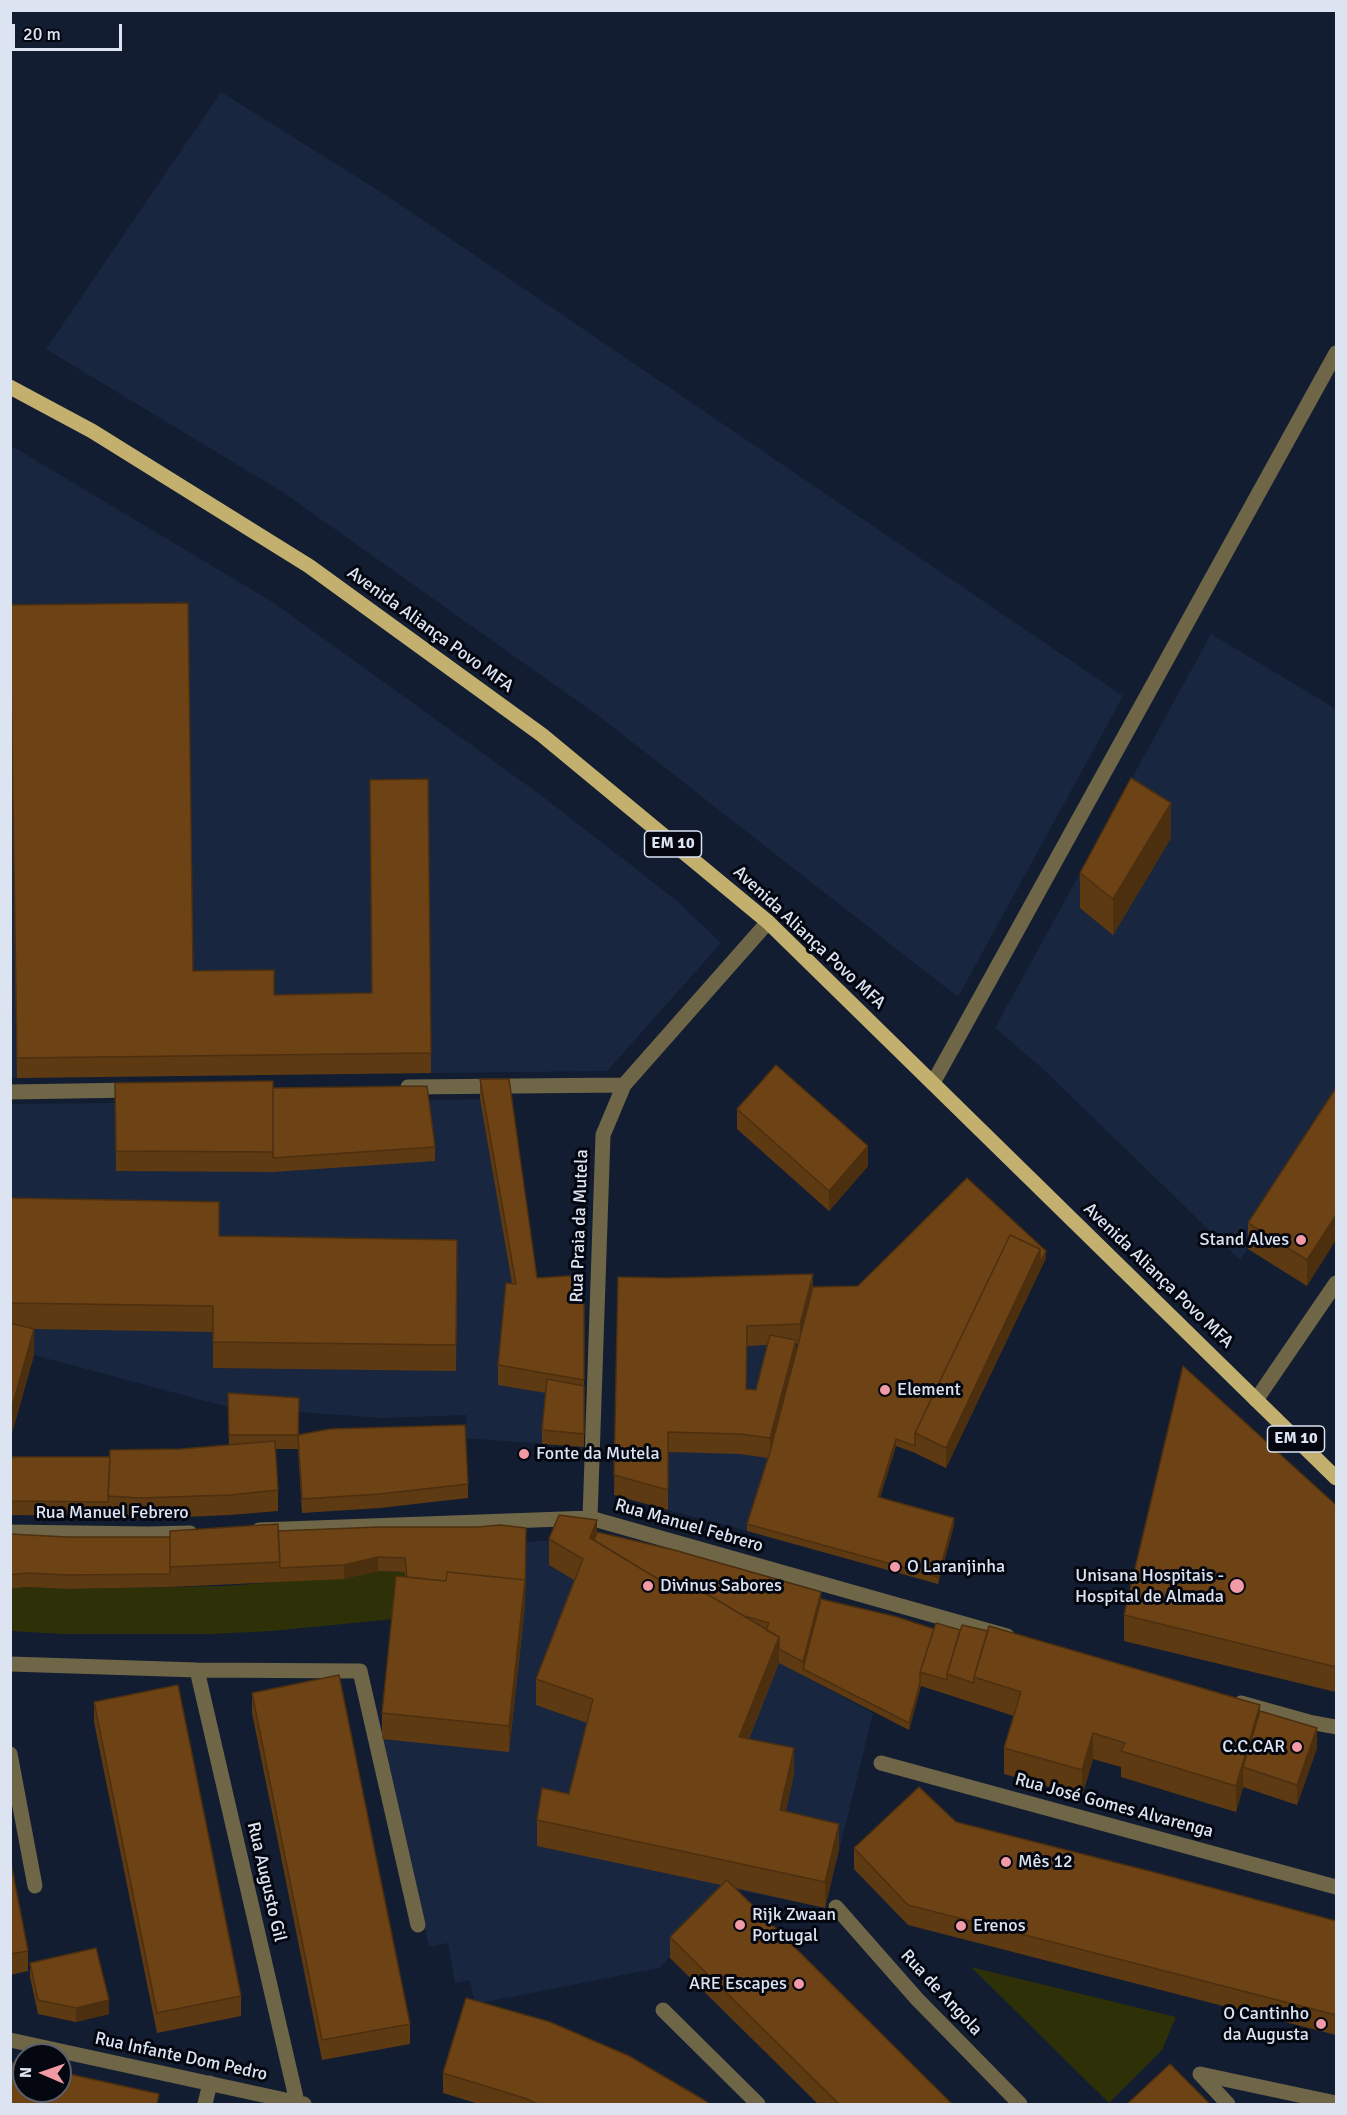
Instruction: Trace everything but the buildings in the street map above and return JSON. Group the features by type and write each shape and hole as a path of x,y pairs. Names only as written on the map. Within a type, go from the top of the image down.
{"main road":[{"name":"Avenida Aliança Povo MFA","path":"10,387 92,431 309,566 542,735 768,922 1336,1478"}],"street":[{"path":"933,1083 1336,352"},
{"name":"Rua Praia da Mutela","path":"590,1518 603,1135 624,1085 768,922"},
{"path":"388,1088 624,1085"},
{"path":"10,1092 152,1090"},
{"path":"1256,1400 1336,1283"},
{"name":"Rua Manuel Febrero","path":"243,1531 590,1518 1024,1641"},
{"name":"Rua Manuel Febrero","path":"10,1533 208,1532"},
{"path":"10,1664 197,1671 360,1671 418,1925"},
{"name":"Rua Augusto Gil","path":"197,1671 302,2103"},
{"path":"1229,1700 1336,1727"},
{"path":"10,1754 35,1886"},
{"name":"Rua José Gomes Alvarenga","path":"881,1763 1336,1887"},
{"name":"Rua de Angola","path":"836,1906 917,1999 1020,2104"},
{"path":"663,2010 758,2104"},
{"name":"Rua Infante Dom Pedro","path":"10,2040 302,2103"},
{"path":"1228,2104 1200,2074 1336,2103"},
{"path":"205,2104 210,2083"}],"shaded area":[{"path":"221,92 392,199 1123,696 958,997 600,717 284,493 46,349"},
{"path":"10,445 274,603 538,793 676,900 721,943 607,1071 11,1078"},
{"path":"1211,634 1336,709 1336,1114 1240,1260 1042,1068 995,1028"},
{"path":"509,1099 537,1298 584,1447 465,1438 467,1415 382,1418 228,1407 11,1349 10,1104"},
{"path":"813,1294 770,1459 747,1531 668,1510 669,1298"},
{"path":"559,1540 873,1713 825,1908 737,1890 659,1968 475,2004 470,1980 455,1983 448,1943 429,1947 382,1739 524,1605 526,1542"},
{"path":"378,1571 405,1572 408,1603 394,1619 272,1631 211,1634 62,1634 11,1631 11,1589 225,1586 316,1579"},
{"path":"971,1967 1176,2017 1162,2050 1109,2103"}],"place":[{"name":"Stand Alves","path":"1301,1240"},
{"name":"Element","path":"885,1390"},
{"name":"Fonte da Mutela","path":"524,1454"},
{"name":"O Laranjinha","path":"895,1567"},
{"name":"Divinus Sabores","path":"648,1586"},
{"name":"Unisana Hospitais - Hospital de Almada","path":"1237,1586"},
{"name":"C.C.CAR","path":"1297,1747"},
{"name":"Mês 12","path":"1006,1862"},
{"name":"Rijk Zwaan Portugal","path":"740,1925"},
{"name":"Erenos","path":"961,1926"},
{"name":"ARE Escapes","path":"799,1984"},
{"name":"O Cantinho da Augusta","path":"1321,2024"}]}
